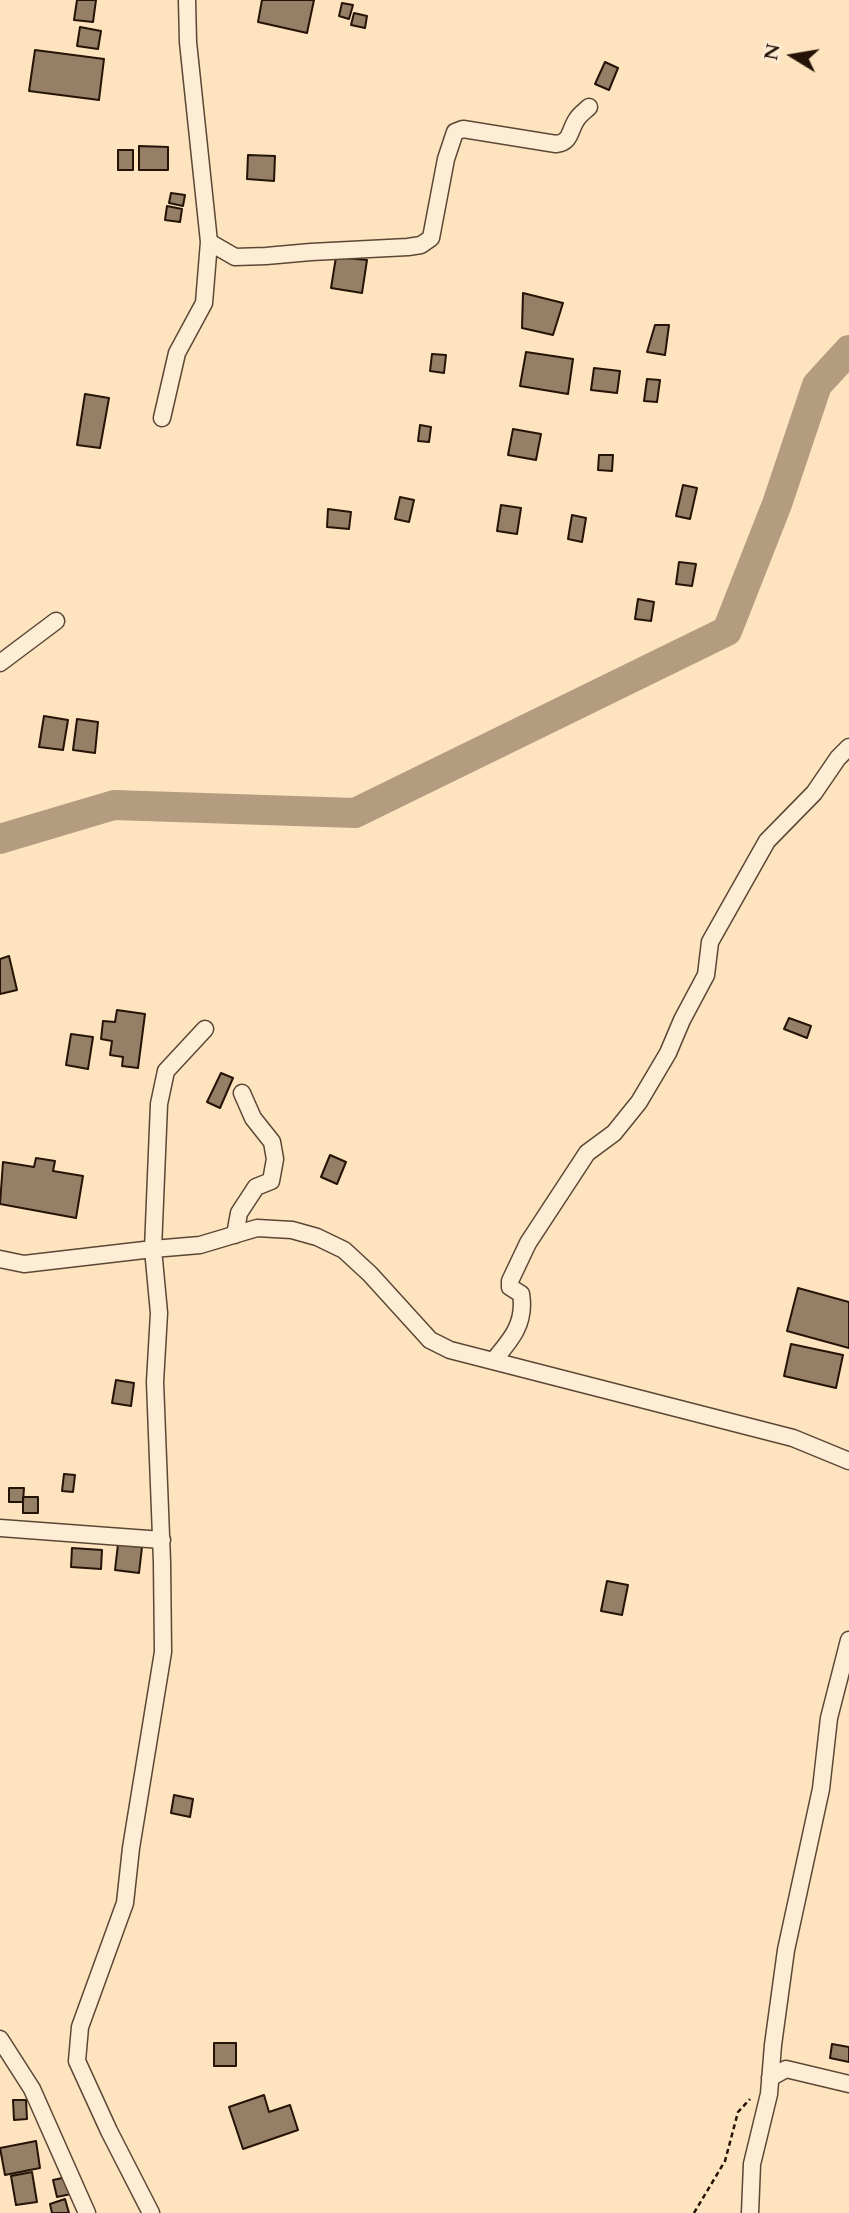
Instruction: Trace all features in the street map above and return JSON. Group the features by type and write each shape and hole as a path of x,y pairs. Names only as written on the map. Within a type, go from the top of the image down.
{"street":[{"path":"162,418 177,353 204,303 209,242 188,42 187,0"},
{"path":"209,242 236,257 421,246 430,238 446,159 455,132 463,129 564,143 578,117 589,107"},
{"path":"0,663 56,621"},
{"path":"493,1360 519,1327 523,1306 521,1294 510,1287 510,1281 528,1243 587,1153 614,1133 639,1102 668,1054 682,1020 706,975 710,942 767,841 814,793 849,747"},
{"path":"151,2213 80,2072 77,2044 80,2027 125,1903 132,1835 163,1652 162,1540 155,1382 159,1313 153,1249 159,1104 166,1071 205,1029"},
{"path":"234,1235 239,1213 256,1186 271,1181 275,1159 272,1142 253,1118 242,1093"},
{"path":"0,1259 24,1264 200,1245 257,1228 292,1230 344,1250 429,1340 450,1350 793,1438 849,1461"},
{"path":"0,1528 162,1540"},
{"path":"751,2213 752,2164 769,2094 786,1950 821,1789 829,1718 849,1640"},
{"path":"0,2039 32,2089 87,2213"},
{"path":"770,2078 786,2069 849,2084"}],"path":[{"path":"694,2213 725,2161 738,2112 770,2078"}],"building":[{"path":"77,0 96,0 93,22 74,20"},
{"path":"262,0 314,0 307,33 258,22"},
{"path":"342,3 353,5 349,19 339,16"},
{"path":"354,13 367,16 365,28 351,25"},
{"path":"80,27 101,31 98,49 77,46"},
{"path":"35,50 104,59 99,100 29,91"},
{"path":"605,62 618,68 609,90 595,84"},
{"path":"139,146 168,147 168,170 139,170"},
{"path":"118,150 133,150 133,170 118,170"},
{"path":"248,155 275,156 274,181 247,179"},
{"path":"171,193 185,195 183,206 169,203"},
{"path":"167,206 182,209 180,222 165,220"},
{"path":"336,257 367,260 362,293 331,288"},
{"path":"523,293 563,303 553,335 522,328"},
{"path":"655,325 669,325 665,355 647,352"},
{"path":"526,352 573,359 568,394 520,386"},
{"path":"432,354 446,355 444,373 430,371"},
{"path":"594,368 620,371 617,393 591,390"},
{"path":"647,379 660,380 657,402 644,401"},
{"path":"85,394 109,398 100,448 77,445"},
{"path":"420,425 431,427 429,442 418,441"},
{"path":"513,429 541,434 536,460 508,455"},
{"path":"599,455 613,455 612,471 598,470"},
{"path":"683,485 697,488 690,519 676,516"},
{"path":"400,497 414,500 409,522 395,519"},
{"path":"501,505 521,508 517,534 497,531"},
{"path":"328,509 351,512 349,529 327,527"},
{"path":"572,515 586,518 582,542 568,539"},
{"path":"679,562 696,564 692,586 676,584"},
{"path":"638,599 654,602 651,621 635,619"},
{"path":"44,716 68,720 63,750 39,747"},
{"path":"77,719 98,722 95,753 73,750"},
{"path":"9,956 17,990 0,994 0,959"},
{"path":"117,1010 145,1014 138,1068 122,1066 123,1057 110,1055 112,1041 101,1039 103,1021 115,1022"},
{"path":"789,1018 811,1026 807,1038 784,1029"},
{"path":"71,1034 93,1037 88,1069 66,1065"},
{"path":"221,1073 233,1078 220,1108 207,1102"},
{"path":"330,1155 346,1162 337,1184 321,1177"},
{"path":"36,1158 55,1161 53,1171 83,1176 76,1218 0,1204 3,1162 34,1167"},
{"path":"798,1288 849,1302 849,1348 787,1331"},
{"path":"791,1344 843,1355 836,1388 784,1376"},
{"path":"116,1380 134,1383 131,1406 112,1403"},
{"path":"64,1474 75,1475 73,1492 62,1491"},
{"path":"9,1488 24,1488 23,1502 9,1502"},
{"path":"23,1497 38,1497 38,1513 23,1513"},
{"path":"118,1544 142,1547 139,1573 115,1570"},
{"path":"72,1548 102,1550 101,1569 71,1567"},
{"path":"607,1581 628,1585 622,1615 601,1611"},
{"path":"174,1795 193,1799 190,1817 171,1813"},
{"path":"214,2043 236,2043 236,2066 214,2066"},
{"path":"832,2044 849,2047 849,2062 830,2058"},
{"path":"264,2095 269,2112 290,2105 298,2130 243,2149 229,2107"},
{"path":"13,2100 26,2100 27,2119 14,2120"},
{"path":"36,2141 40,2168 5,2175 0,2148"},
{"path":"32,2172 37,2202 16,2205 11,2176"},
{"path":"67,2177 71,2194 57,2197 53,2180"},
{"path":"65,2199 69,2213 52,2213 50,2204"}],"waterway":[{"path":"0,839 114,805 355,813 727,631 777,504 817,385 849,350"}]}
